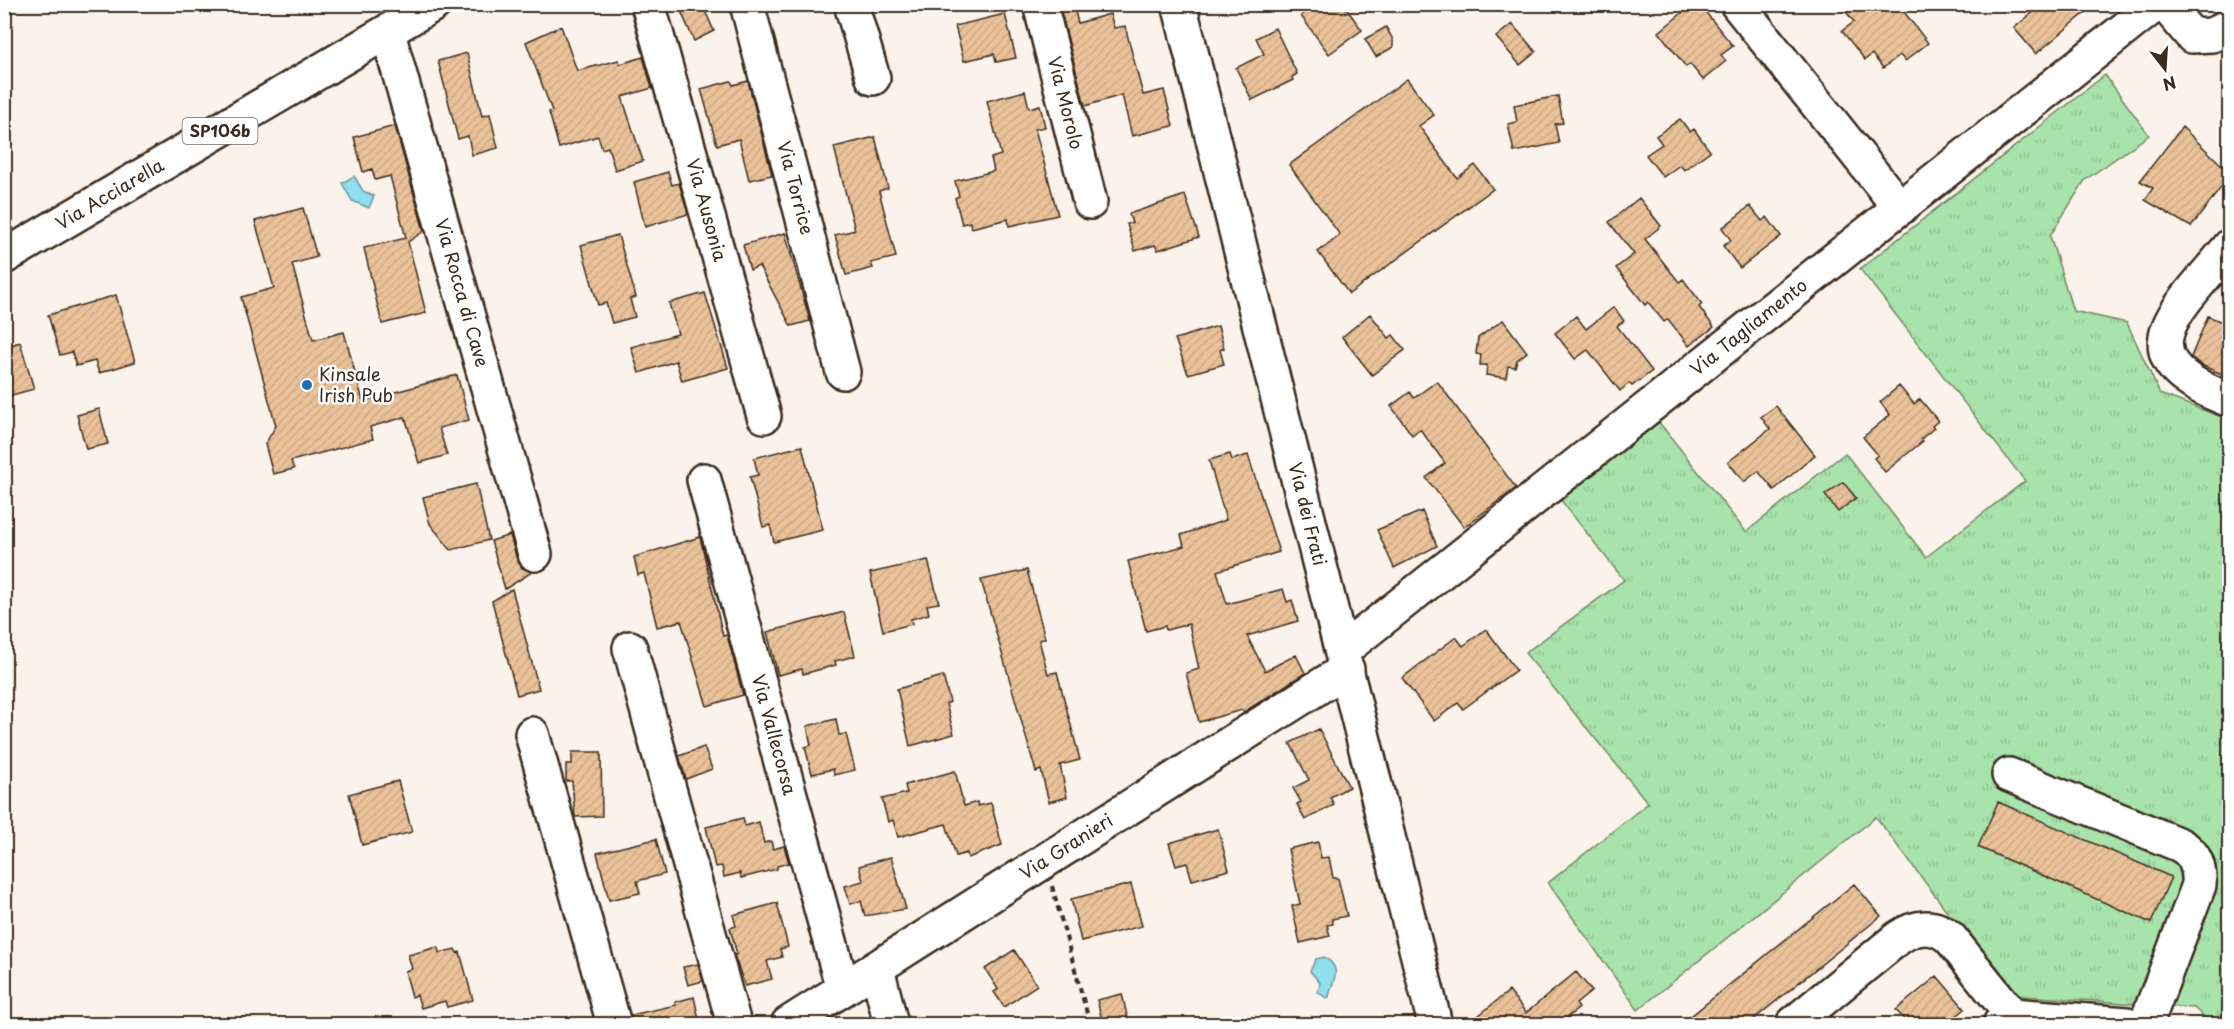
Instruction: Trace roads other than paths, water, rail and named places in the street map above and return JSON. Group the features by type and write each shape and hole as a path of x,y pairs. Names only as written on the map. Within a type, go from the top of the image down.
{"street":[{"name":"Via Acciarella","path":"4,257 434,4"},
{"name":"Via Ausonia","path":"648,4 764,416"},
{"name":"Via Torrice","path":"747,4 843,372"},
{"path":"851,4 873,78"},
{"name":"Via Morolo","path":"1040,4 1090,202"},
{"name":"Via dei Frati","path":"1179,4 1436,1024"},
{"path":"1737,4 1900,208"},
{"name":"Via Tagliamento","path":"1344,660 1900,208 2156,4"},
{"path":"2166,4 2192,36 2212,35 2229,25"},
{"name":"Via Rocca di Cave","path":"388,33 535,554"},
{"path":"2229,246 2172,319 2164,342 2171,364 2186,381 2229,400"},
{"name":"Via Vallecorsa","path":"704,480 843,989"},
{"path":"630,648 734,1024"},
{"name":"Via Granieri","path":"788,1024 1045,861 1344,660"},
{"path":"532,734 614,1024"},
{"path":"2009,775 2180,845 2194,857 2199,871 2199,885 2146,1024"},
{"path":"1793,1024 1898,938 1912,930 1928,928 1941,931 1951,939 2006,1020 2127,1024"},
{"path":"877,968 891,1024"}],"water":[{"path":"354,176 363,191 374,196 369,208 352,201 342,183"},
{"path":"1324,957 1334,966 1335,971 1329,997 1326,998 1318,992 1320,983 1310,971 1316,959"}],"place":[{"name":"Kinsale Irish Pub","path":"307,385"}]}
